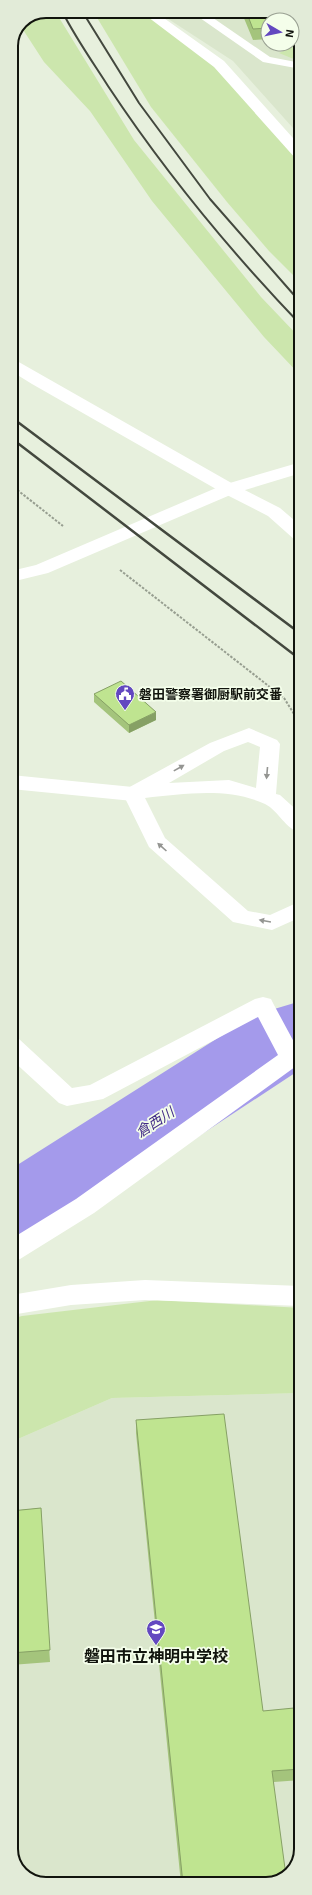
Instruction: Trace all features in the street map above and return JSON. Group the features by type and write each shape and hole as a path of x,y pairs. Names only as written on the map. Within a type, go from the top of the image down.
{"street":[{"path":"156,18 219,64 294,148"},
{"path":"18,368 229,489 274,512 294,530"},
{"path":"18,575 42,569 229,489 294,469"},
{"path":"133,794 217,747 250,734 270,744 265,797"},
{"path":"18,783 133,794 180,788 229,787 273,800 294,820"},
{"path":"133,794 156,842 241,917 272,923 294,912"},
{"path":"18,1052 67,1097 95,1093 263,1005 291,1058 85,1206 18,1248"},
{"path":"18,1304 71,1295 145,1290 294,1296"}],"lane":[{"path":"205,18 266,60 294,65"}],"path":[{"path":"18,490 67,529"},
{"path":"117,567 284,698 294,714"}],"shaded area":[{"path":"167,18 260,18 260,52 294,52 294,129 233,61"},
{"name":"磐田市立神明中学校","path":"294,1393 294,1853 293,1858 287,1868 275,1876 44,1877 35,1875 27,1870 19,1858 18,1439 112,1398"}],"green space":[{"path":"59,18 134,140 261,297 294,332 294,369 264,337 152,201 90,111 44,62 23,30 35,20"},
{"path":"97,18 156,18 219,64 294,150 294,276 269,251 227,202 151,107"},
{"path":"294,52 294,59 279,53"},
{"path":"158,1300 294,1308 294,1393 112,1398 18,1439 18,1317"}],"building":[{"path":"249,18 260,18 260,29 253,29"},
{"name":"磐田警察署御厨駅前交番","path":"121,681 156,712 129,725 94,694"},
{"path":"224,1414 263,1711 294,1708 294,1769 272,1771 285,1870 275,1876 182,1877 136,1420"},
{"path":"41,1508 50,1650 18,1652 18,1510"}],"waterway":[{"name":"倉西川","path":"18,1211 262,1051 294,1035"}],"railway":[{"path":"66,18 108,86 175,180 249,269 294,317"},
{"path":"86,18 139,103 210,199 294,295"},
{"path":"18,422 294,629"},
{"path":"18,443 294,655"}],"place":[{"name":"磐田警察署御厨駅前交番","path":"125,711"},
{"name":"磐田市立神明中学校","path":"156,1646"}]}
